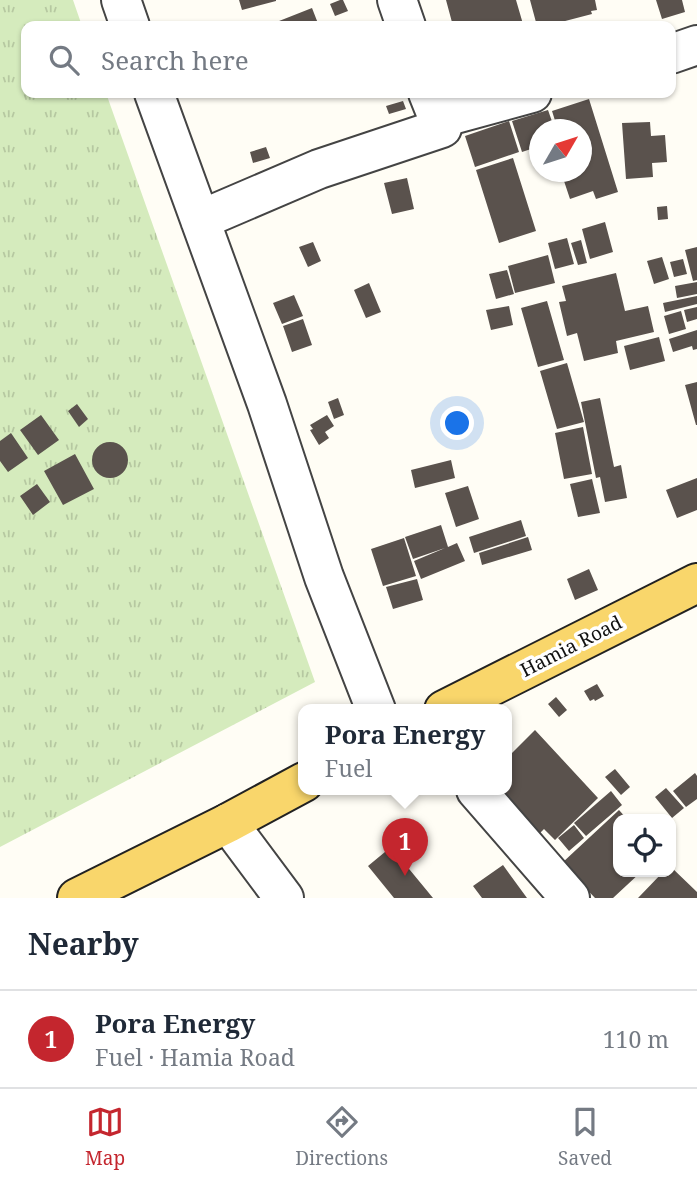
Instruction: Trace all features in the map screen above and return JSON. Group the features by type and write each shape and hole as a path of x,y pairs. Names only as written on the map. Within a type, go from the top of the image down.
{"main road":[{"name":"Hamia Road","path":"456,704 697,583"},
{"path":"77,898 228,823 298,785"}],"street":[{"path":"121,0 128,21"},
{"path":"397,0 404,21"},
{"path":"676,52 697,45"},
{"path":"156,98 267,404 324,577 374,704"},
{"path":"200,220 319,169 442,128 433,106 494,98"},
{"path":"480,795 570,898"},
{"path":"228,823 284,898"}],"green space":[{"path":"0,0 73,0 80,21 21,21 21,98 108,98 315,682 0,847"}],"building":[{"path":"239,0 276,0 276,1 242,10"},
{"path":"343,0 348,11 335,16 330,4"},
{"path":"446,0 516,0 522,21 452,21"},
{"path":"530,0 595,0 597,10 591,11 592,14 565,21 536,21"},
{"path":"656,0 682,0 685,12 662,19"},
{"path":"312,8 317,21 279,21"},
{"path":"589,99 618,192 596,199 593,191 570,199 564,182 592,182 592,119 555,119 552,111"},
{"path":"403,101 406,109 389,114 386,106"},
{"path":"548,110 551,119 529,119 529,150 522,152 512,121"},
{"path":"509,121 519,152 475,167 465,136"},
{"path":"650,122 651,136 665,135 667,162 652,163 653,177 626,179 622,123"},
{"path":"266,147 270,158 253,163 250,152"},
{"path":"513,158 536,231 499,243 476,170"},
{"path":"407,178 414,209 392,214 384,183"},
{"path":"667,206 668,219 658,220 657,207"},
{"path":"605,222 613,252 590,259 582,229"},
{"path":"567,238 574,264 555,269 548,243"},
{"path":"581,240 587,263 578,265 571,243"},
{"path":"313,242 321,261 308,267 299,247"},
{"path":"697,247 697,280 693,281 685,250"},
{"path":"548,255 555,283 515,293 508,266"},
{"path":"662,257 669,279 654,284 647,261"},
{"path":"683,259 687,274 674,277 670,262"},
{"path":"507,270 514,294 496,299 489,274"},
{"path":"616,273 625,311 648,306 654,332 616,341 618,353 584,361 577,333 567,336 559,302 566,301 562,286"},
{"path":"697,282 697,294 677,298 675,286"},
{"path":"369,283 381,312 366,318 354,290"},
{"path":"294,295 303,316 282,324 273,303"},
{"path":"697,296 697,304 665,312 663,303"},
{"path":"547,301 564,360 538,367 521,308"},
{"path":"509,306 513,325 491,330 486,310"},
{"path":"697,307 697,319 687,322 684,310"},
{"path":"681,311 686,329 669,334 664,316"},
{"path":"303,319 312,345 292,352 283,326"},
{"path":"697,330 697,349 693,350 692,346 673,352 669,339"},
{"path":"659,337 665,361 630,370 624,346"},
{"path":"567,363 584,422 557,429 540,371"},
{"path":"697,382 697,425 696,425 685,385"},
{"path":"338,398 344,415 334,419 328,402"},
{"path":"600,398 614,467 621,465 627,498 605,502 600,477 596,478 581,402"},
{"path":"77,404 88,419 79,427 68,411"},
{"path":"41,415 59,440 38,455 20,430"},
{"path":"327,415 334,426 325,432 329,438 319,445 310,425"},
{"path":"583,427 592,474 564,479 555,433"},
{"path":"11,433 28,458 8,472 0,461 0,441"},
{"path":"110,442 122,448 128,460 122,472 110,478 98,472 92,460 98,448"},
{"path":"75,454 94,489 63,505 44,471"},
{"path":"451,460 455,478 415,488 411,470"},
{"path":"697,478 697,510 677,518 666,490"},
{"path":"592,479 600,513 578,517 570,484"},
{"path":"37,484 50,502 33,515 20,496"},
{"path":"468,486 479,519 456,527 445,493"},
{"path":"521,520 526,536 474,553 469,537"},
{"path":"441,525 448,547 457,543 465,561 421,579 414,561 445,548 413,559 405,537"},
{"path":"528,537 532,550 482,565 479,553"},
{"path":"404,538 416,576 383,586 371,549"},
{"path":"589,569 598,590 575,600 567,579"},
{"path":"417,579 423,600 393,609 386,587"},
{"path":"597,684 604,696 590,701 584,691"},
{"path":"556,697 567,710 559,717 548,704"},
{"path":"535,730 598,798 555,840 544,829 534,839 493,795 512,795 512,753"},
{"path":"615,769 630,787 621,795 605,777"},
{"path":"695,773 697,799 686,807 673,791"},
{"path":"666,788 684,808 676,815 669,814 655,797"},
{"path":"611,791 622,805 586,836 574,823"},
{"path":"613,816 613,877 636,877 613,898 595,898 562,863"},
{"path":"574,825 584,838 569,851 558,838"},
{"path":"391,847 433,898 394,898 368,866"},
{"path":"503,865 527,898 482,898 473,886"},
{"path":"676,872 697,892 697,898 638,898 658,877 676,877"}],"place":[{"name":"Pora Energy","path":"405,876"}]}
